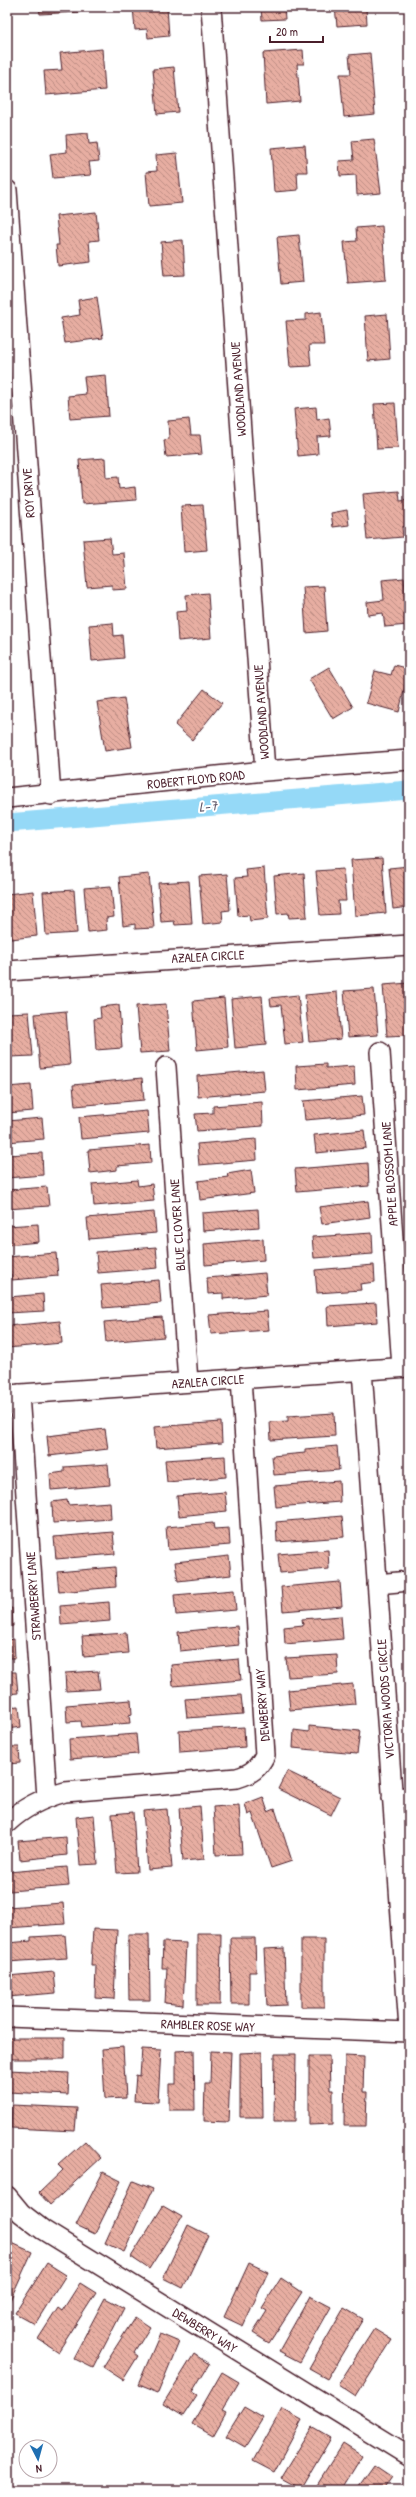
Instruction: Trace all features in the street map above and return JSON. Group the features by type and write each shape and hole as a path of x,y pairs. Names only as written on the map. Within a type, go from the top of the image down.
{"street":[{"name":"WOODLAND AVENUE","path":"211,7 266,771"},
{"name":"ROY DRIVE","path":"7,190 51,795"},
{"name":"ROBERT FLOYD ROAD","path":"7,798 51,795 266,771 409,760"},
{"name":"AZALEA CIRCLE","path":"7,971 409,945"},
{"name":"APPLE BLOSSOM LANE","path":"380,1052 406,1367"},
{"name":"BLUE CLOVER LANE","path":"166,1067 188,1382"},
{"name":"AZALEA CIRCLE","path":"13,1395 406,1367"},
{"name":"VICTORIA WOODS CIRCLE","path":"362,1370 377,1584 401,1798 409,2029"},
{"name":"DEWBERRY WAY","path":"7,1823 24,1809 47,1797 79,1789 236,1778 249,1775 259,1767 265,1755 240,1378"},
{"name":"STRAWBERRY LANE","path":"13,1395 47,1797"},
{"path":"377,1584 409,1581"},
{"name":"RAMBLER ROSE WAY","path":"7,2017 409,2032"},
{"name":"DEWBERRY WAY","path":"7,2196 21,2213 43,2230 409,2456"}],"building":[{"path":"39,7 78,7 79,12 40,14"},
{"path":"133,7 167,7 169,36 148,38 147,29 135,30"},
{"path":"261,7 284,7 285,19 262,20"},
{"path":"335,7 366,7 367,24 337,26"},
{"path":"102,49 105,90 46,95 44,71 62,70 60,53"},
{"path":"303,50 304,64 297,64 300,101 266,104 263,53"},
{"path":"370,53 375,114 344,117 340,74 351,74 349,55"},
{"path":"174,67 178,112 157,114 153,69"},
{"path":"88,133 89,144 97,143 99,161 89,162 91,175 53,178 50,154 67,152 66,135"},
{"path":"374,139 381,193 357,195 356,175 340,176 339,161 354,160 352,141"},
{"path":"305,145 307,172 297,172 298,190 274,192 271,148"},
{"path":"177,153 182,203 149,206 146,172 157,171 156,155"},
{"path":"96,212 99,240 89,241 91,262 58,266 56,245 59,245 56,216"},
{"path":"382,226 386,280 348,283 344,242 357,241 356,228"},
{"path":"299,235 303,282 281,284 277,237"},
{"path":"183,240 185,275 164,276 161,242"},
{"path":"97,297 103,338 65,343 61,318 80,315 78,300"},
{"path":"321,312 324,345 309,345 311,366 290,367 286,321 306,320 306,314"},
{"path":"387,314 390,359 368,361 365,316"},
{"path":"106,375 109,416 70,419 68,396 86,394 84,377"},
{"path":"395,403 398,448 377,449 374,404"},
{"path":"316,407 317,420 329,418 331,436 317,437 318,454 298,456 294,409"},
{"path":"189,419 191,435 200,435 202,454 166,457 164,440 169,439 168,421"},
{"path":"105,458 106,478 118,477 119,489 135,487 136,500 82,504 79,460"},
{"path":"399,491 400,501 409,500 409,526 402,527 403,537 367,540 363,494"},
{"path":"203,505 207,550 184,552 181,506"},
{"path":"347,510 349,525 333,527 331,513"},
{"path":"110,538 112,554 124,553 127,589 112,590 112,585 87,587 83,540"},
{"path":"404,578 408,625 385,627 383,613 368,615 367,602 384,600 382,580"},
{"path":"324,586 327,631 306,633 303,587"},
{"path":"208,593 211,638 178,641 176,612 187,611 186,595"},
{"path":"113,623 114,636 122,635 124,658 92,661 89,625"},
{"path":"394,665 409,669 399,712 366,703 375,671 391,675"},
{"path":"329,667 353,707 333,719 309,679"},
{"path":"204,689 222,703 192,740 175,725"},
{"path":"124,698 132,747 105,751 97,702"},
{"path":"382,858 386,913 355,916 351,860"},
{"path":"409,866 409,907 393,909 389,868"},
{"path":"264,868 268,919 250,921 249,915 238,916 235,878 247,877 246,870"},
{"path":"343,869 346,901 338,901 339,914 320,915 316,871"},
{"path":"304,873 307,917 289,918 288,913 277,914 274,876"},
{"path":"149,874 154,928 135,929 135,924 123,926 119,877"},
{"path":"227,874 230,910 222,911 223,922 203,924 199,876"},
{"path":"189,881 192,924 175,925 174,921 161,922 158,883"},
{"path":"111,886 114,917 106,918 107,930 88,932 84,888"},
{"path":"74,890 77,933 46,935 43,892"},
{"path":"33,891 37,936 11,939 7,894"},
{"path":"409,983 409,1035 387,1036 383,985"},
{"path":"374,989 378,1035 348,1037 344,991"},
{"path":"337,992 341,1039 309,1042 305,995"},
{"path":"298,995 303,1042 285,1044 281,1005 271,1006 270,998"},
{"path":"262,996 266,1045 235,1048 231,999"},
{"path":"224,998 228,1047 197,1050 193,1001"},
{"path":"166,1004 170,1051 140,1053 136,1006"},
{"path":"119,1005 122,1048 96,1050 94,1019 101,1018 100,1007"},
{"path":"66,1011 70,1065 40,1068 35,1014"},
{"path":"29,1012 33,1056 10,1057 7,1013"},
{"path":"326,1064 326,1068 354,1066 355,1085 297,1090 296,1066"},
{"path":"263,1070 265,1091 198,1097 197,1076"},
{"path":"142,1078 144,1100 75,1106 73,1085"},
{"path":"31,1085 33,1111 7,1113 7,1087"},
{"path":"362,1096 364,1115 305,1120 303,1101"},
{"path":"262,1102 263,1126 197,1131 195,1114 213,1113 213,1106"},
{"path":"147,1111 149,1133 81,1139 79,1117"},
{"path":"42,1118 44,1139 7,1142 7,1121"},
{"path":"364,1130 366,1148 316,1153 314,1135"},
{"path":"256,1139 257,1160 199,1165 197,1144"},
{"path":"150,1145 151,1163 117,1166 117,1170 90,1173 88,1150"},
{"path":"42,1153 43,1175 7,1178 7,1155"},
{"path":"368,1163 369,1186 297,1192 295,1169"},
{"path":"251,1170 254,1193 200,1200 198,1181 228,1177 227,1174"},
{"path":"137,1180 138,1186 152,1184 154,1201 94,1206 92,1184"},
{"path":"47,1187 49,1206 7,1209 7,1190"},
{"path":"368,1201 370,1217 322,1224 319,1207"},
{"path":"258,1209 259,1227 203,1231 202,1213"},
{"path":"154,1212 156,1233 89,1239 87,1218"},
{"path":"38,1224 39,1242 7,1245 7,1226"},
{"path":"372,1233 373,1254 314,1258 312,1237"},
{"path":"263,1239 264,1260 205,1265 204,1244"},
{"path":"156,1247 158,1268 98,1273 96,1252"},
{"path":"56,1253 58,1276 12,1280 11,1274 7,1274 7,1257"},
{"path":"374,1265 375,1282 360,1284 361,1290 317,1293 315,1270"},
{"path":"265,1273 267,1295 223,1299 223,1293 208,1294 207,1278"},
{"path":"159,1280 161,1303 103,1308 101,1285"},
{"path":"7,1292 9,1297 43,1294 44,1311 7,1313"},
{"path":"376,1303 377,1322 328,1326 327,1306"},
{"path":"267,1311 269,1330 211,1334 209,1315"},
{"path":"162,1317 164,1337 106,1342 104,1322"},
{"path":"60,1321 62,1343 7,1348 7,1326"},
{"path":"406,1412 409,1412 409,1451"},
{"path":"334,1413 335,1436 271,1440 270,1422 288,1421 288,1416"},
{"path":"221,1422 222,1443 156,1448 154,1427"},
{"path":"105,1429 108,1449 49,1456 47,1436"},
{"path":"337,1446 339,1470 274,1475 272,1456 305,1453 305,1449"},
{"path":"225,1456 226,1477 167,1482 165,1460"},
{"path":"108,1464 110,1485 51,1490 50,1474 64,1472 64,1467"},
{"path":"339,1481 340,1502 276,1507 274,1486"},
{"path":"225,1492 227,1511 179,1516 177,1496"},
{"path":"67,1500 68,1505 110,1502 111,1519 53,1523 52,1502"},
{"path":"342,1516 344,1537 277,1542 276,1522"},
{"path":"213,1523 214,1529 229,1528 230,1545 168,1550 166,1527"},
{"path":"113,1532 115,1554 56,1559 54,1537"},
{"path":"328,1550 329,1569 280,1573 278,1554"},
{"path":"229,1556 231,1575 178,1581 175,1562"},
{"path":"115,1567 116,1587 59,1592 57,1572"},
{"path":"7,1577 9,1577 10,1593 7,1593"},
{"path":"340,1582 342,1606 283,1611 281,1587"},
{"path":"234,1590 236,1610 176,1615 174,1595"},
{"path":"109,1602 110,1621 61,1625 60,1606"},
{"path":"12,1608 13,1626 7,1627 7,1609"},
{"path":"341,1616 343,1639 285,1644 284,1627 303,1625 302,1619"},
{"path":"237,1626 239,1645 180,1651 178,1632"},
{"path":"126,1633 128,1653 84,1657 82,1636"},
{"path":"14,1639 15,1658 7,1658 7,1640"},
{"path":"337,1655 338,1674 288,1677 286,1658"},
{"path":"239,1659 241,1680 173,1686 171,1665"},
{"path":"98,1671 100,1689 66,1691 65,1673"},
{"path":"7,1672 16,1672 18,1693 7,1694"},
{"path":"353,1684 355,1704 290,1710 288,1690"},
{"path":"241,1695 243,1714 187,1718 185,1699"},
{"path":"131,1700 132,1714 129,1715 130,1723 82,1727 81,1721 67,1722 66,1705"},
{"path":"19,1706 21,1727 7,1729 7,1707"},
{"path":"309,1726 360,1731 357,1754 293,1748 294,1730 309,1732"},
{"path":"244,1727 245,1747 180,1752 179,1731"},
{"path":"136,1734 138,1754 70,1759 69,1739"},
{"path":"7,1747 19,1747 20,1763 7,1764"},
{"path":"287,1771 340,1797 331,1815 278,1789"},
{"path":"263,1797 268,1812 275,1809 292,1861 271,1868 252,1813 248,1815 245,1804"},
{"path":"239,1805 242,1854 216,1855 213,1807"},
{"path":"200,1806 204,1859 183,1861 179,1808"},
{"path":"167,1809 172,1868 148,1870 143,1811"},
{"path":"133,1812 137,1872 117,1873 112,1814"},
{"path":"94,1815 98,1864 80,1865 76,1817"},
{"path":"66,1837 67,1855 20,1860 18,1841"},
{"path":"67,1867 69,1886 10,1891 8,1872"},
{"path":"63,1903 65,1924 7,1928 7,1907"},
{"path":"93,1929 117,1930 114,1999 95,1998 96,1965 91,1965"},
{"path":"197,1933 221,1933 220,2005 197,2005"},
{"path":"128,1934 149,1934 150,2000 129,2000"},
{"path":"65,1935 67,1958 7,1962 7,1943 31,1941 31,1937"},
{"path":"230,1938 255,1938 256,1972 249,1972 249,2004 231,2004"},
{"path":"301,1939 324,1939 324,2007 301,2007"},
{"path":"163,1942 186,1943 183,2005 165,2003 167,1968 162,1968"},
{"path":"284,1948 286,2005 267,2006 264,1949"},
{"path":"54,1972 56,1993 7,1997 7,1976"},
{"path":"7,2038 65,2038 65,2059 7,2059"},
{"path":"123,2047 126,2098 105,2099 102,2049"},
{"path":"142,2049 161,2050 158,2102 134,2101 136,2075 140,2076"},
{"path":"194,2050 195,2110 169,2110 169,2084 176,2084 176,2051"},
{"path":"211,2051 231,2052 228,2122 204,2121 205,2084 210,2084"},
{"path":"262,2052 263,2117 240,2117 240,2053"},
{"path":"275,2054 296,2054 295,2121 274,2121"},
{"path":"309,2056 329,2056 330,2090 333,2090 333,2124 309,2125"},
{"path":"345,2056 364,2057 363,2092 367,2092 366,2126 344,2126"},
{"path":"9,2070 69,2073 68,2095 8,2092"},
{"path":"12,2105 77,2108 75,2131 11,2128"},
{"path":"85,2141 101,2158 50,2205 39,2193 63,2170 58,2165"},
{"path":"103,2172 121,2181 95,2234 76,2225"},
{"path":"133,2181 153,2189 124,2252 105,2243"},
{"path":"163,2206 182,2217 149,2269 131,2257"},
{"path":"188,2225 208,2235 183,2288 163,2278"},
{"path":"12,2243 32,2252 7,2307 7,2254"},
{"path":"47,2263 66,2275 35,2324 15,2313"},
{"path":"249,2263 268,2272 243,2326 224,2317"},
{"path":"281,2278 302,2292 269,2343 253,2333 267,2311 262,2308"},
{"path":"80,2283 96,2293 58,2352 38,2339 58,2308 62,2311"},
{"path":"310,2296 331,2307 300,2362 279,2351"},
{"path":"105,2298 124,2308 93,2368 73,2358"},
{"path":"344,2308 363,2319 327,2379 309,2369"},
{"path":"135,2317 150,2327 134,2353 138,2356 123,2380 103,2367"},
{"path":"374,2329 392,2340 356,2397 338,2385"},
{"path":"160,2334 179,2342 158,2393 138,2385"},
{"path":"194,2354 209,2364 192,2392 197,2395 183,2416 163,2404"},
{"path":"222,2372 239,2382 222,2411 226,2413 213,2436 192,2424"},
{"path":"244,2407 263,2418 245,2447 226,2436"},
{"path":"282,2409 302,2420 274,2472 253,2461"},
{"path":"312,2427 331,2438 301,2489 281,2478"},
{"path":"343,2444 362,2456 341,2490 314,2490"},
{"path":"374,2465 392,2477 383,2490 356,2490"}],"waterway":[{"name":"L-7","path":"7,823 409,790"}]}
